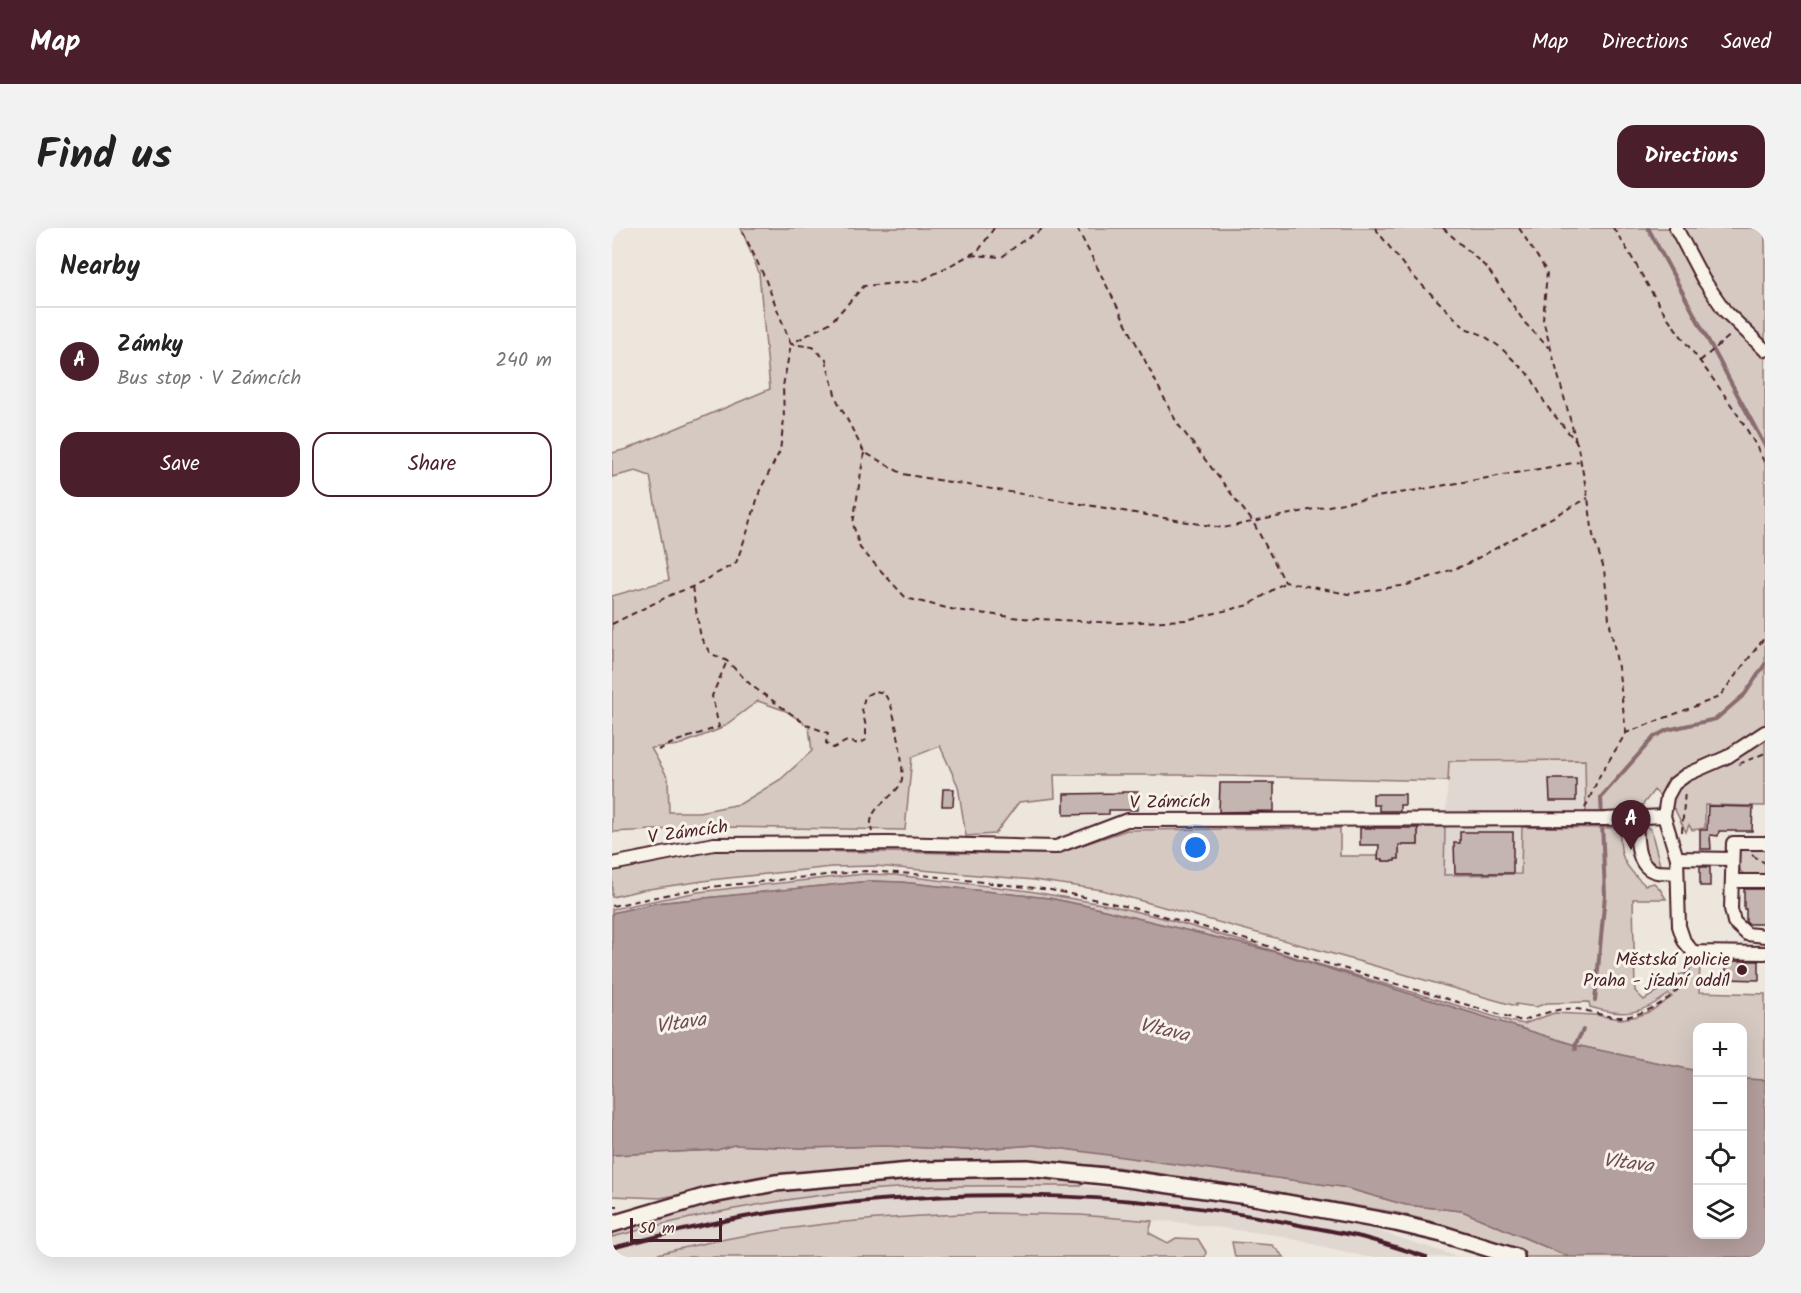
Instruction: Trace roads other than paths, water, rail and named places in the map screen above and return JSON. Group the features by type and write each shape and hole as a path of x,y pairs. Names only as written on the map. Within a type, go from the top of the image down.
{"main road":[{"path":"612,1224 706,1196 775,1183 922,1170 1027,1167 1242,1195 1396,1222 1516,1257"}],"street":[{"path":"1676,228 1703,279 1725,311 1765,350"},
{"path":"1765,732 1727,757 1686,775 1674,784 1667,797 1664,816 1677,858 1679,926 1684,941 1693,952 1765,953"},
{"name":"V Zámcích","path":"612,864 714,844 1056,847 1127,820 1602,819 1664,816"},
{"path":"1636,817 1639,855 1645,866 1655,872 1677,873"},
{"path":"1765,843 1733,843 1731,909 1734,922 1747,934 1765,936"},
{"path":"1677,858 1732,859"},
{"path":"1732,881 1765,881"}],"water":[{"name":"Vltava","path":"871,881 901,882 1049,898 1275,952 1575,1045 1693,1070 1693,1239 1747,1239 1747,1079 1765,1080 1765,1257 1569,1257 1462,1211 1406,1205 1342,1187 1035,1145 968,1150 886,1146 801,1148 734,1145 717,1150 612,1155 612,913 656,903"}],"waterway":[{"path":"1648,228 1765,446"},
{"path":"1595,1001 1605,895 1601,797 1654,737 1667,730 1716,719 1745,694 1765,664"},
{"path":"1576,1049 1575,1045 1583,1030"}],"railway":[{"path":"612,1248 724,1221 829,1205 897,1199 1033,1196 1102,1199 1237,1214 1361,1237 1426,1257"}],"place":[{"name":"Zámky","path":"1631,850"},
{"name":"Městská policie Praha - jízdní oddíl","path":"1742,970"}]}
